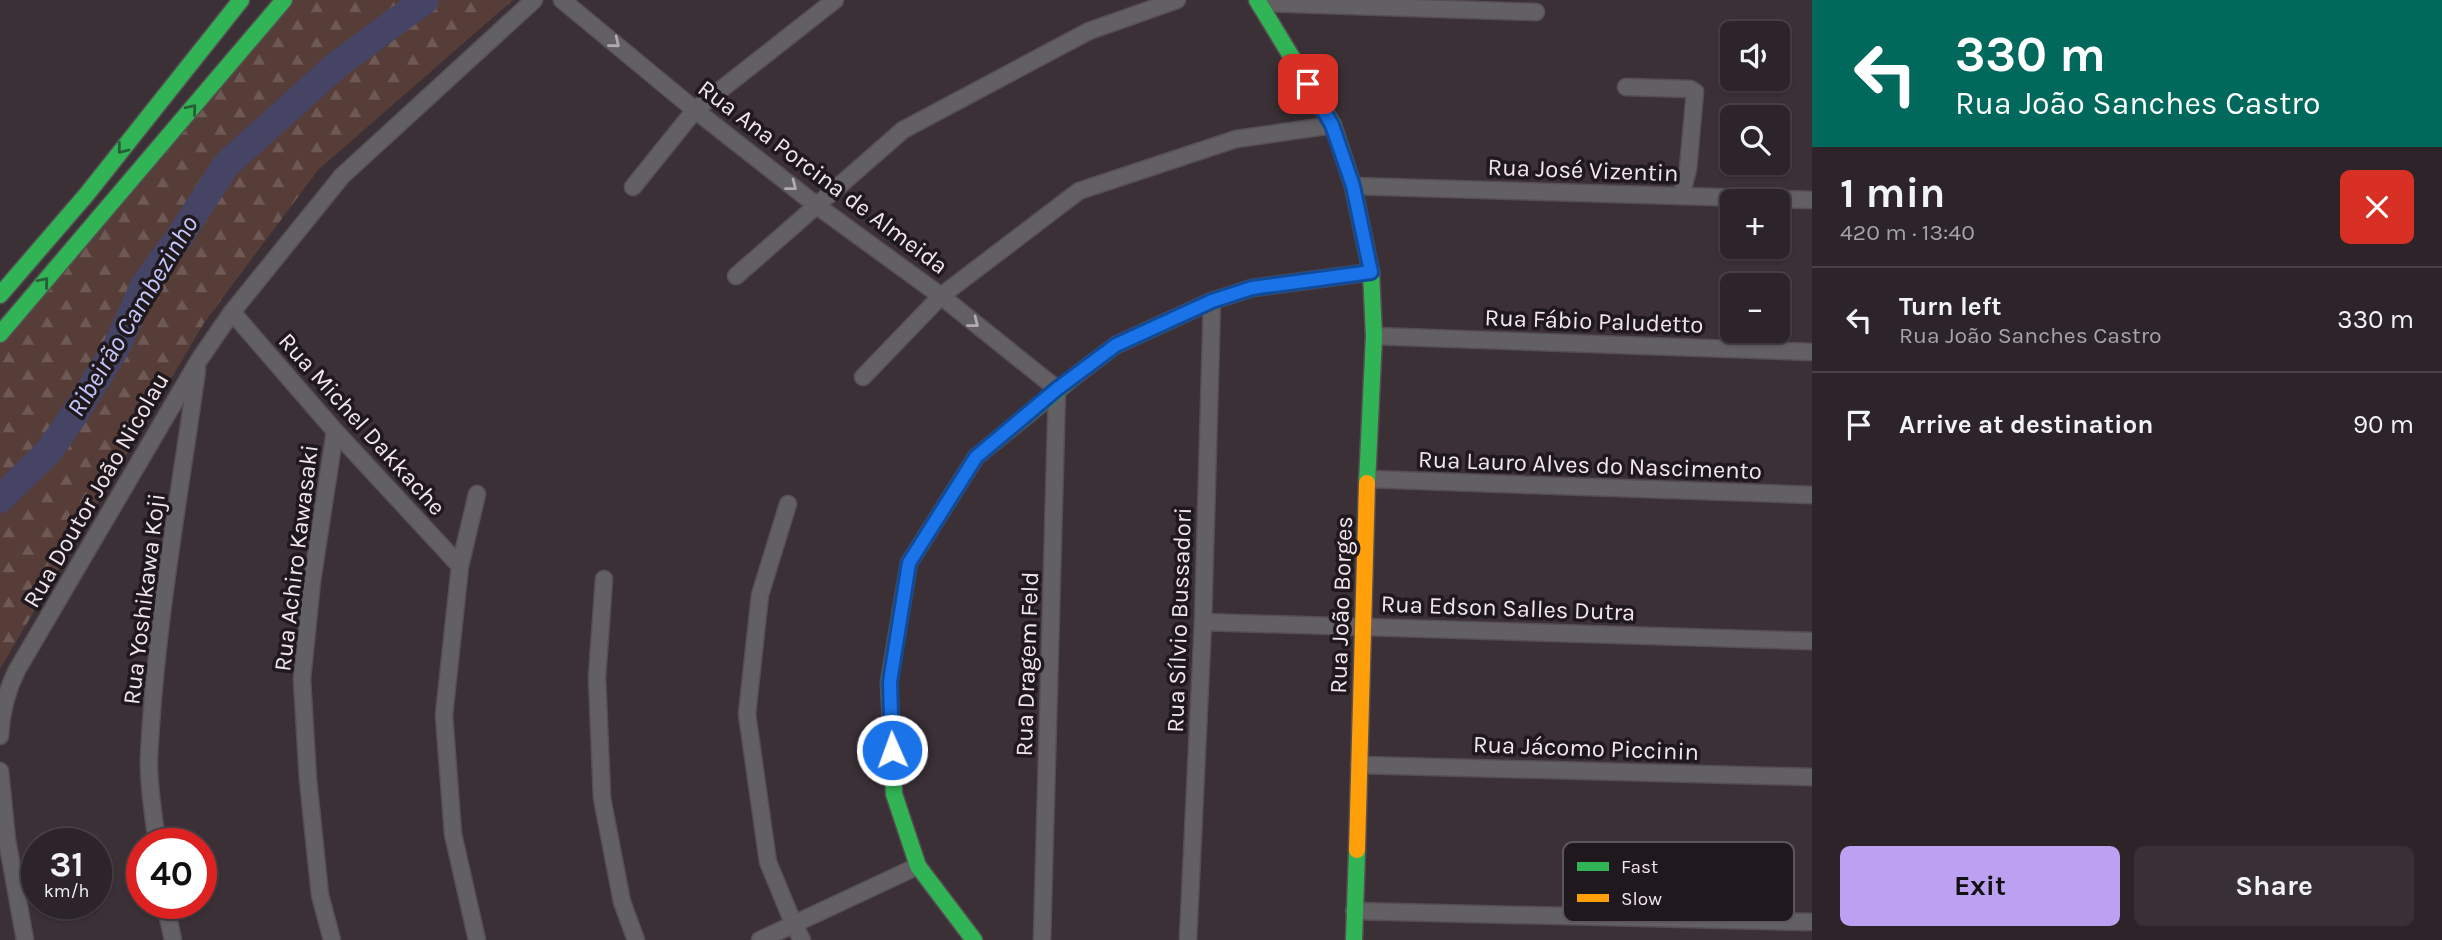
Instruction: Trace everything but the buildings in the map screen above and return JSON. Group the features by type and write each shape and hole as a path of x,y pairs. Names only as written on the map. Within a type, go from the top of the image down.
{"street":[{"path":"0,295 87,194 241,0"},
{"path":"0,334 285,0"},
{"name":"Rua Doutor João Nicolau","path":"0,736 1,714 7,690 17,670 199,360 232,312 342,176 534,0"},
{"name":"Rua Ana Porcina de Almeida","path":"562,0 695,110 816,205 941,296 1057,389"},
{"path":"633,187 695,110 835,0"},
{"path":"736,276 903,130 1089,31 1177,0"},
{"path":"1258,2 1536,12"},
{"name":"Rua João Borges","path":"1258,2 1332,125 1353,186 1371,272 1374,336 1367,480 1354,940"},
{"path":"1626,87 1690,89 1695,92 1688,169 1681,196"},
{"path":"863,377 941,296 1079,191 1236,139 1332,125"},
{"name":"Rua José Vizentin","path":"1353,186 1812,200"},
{"path":"974,940 918,866 894,794 890,682 909,563 976,457 1057,389 1116,345 1212,301 1252,288 1371,272"},
{"name":"Rua Sílvio Bussadori","path":"1188,940 1203,622 1212,301"},
{"name":"Rua Michel Dakkache","path":"232,312 335,431 460,566"},
{"name":"Rua Fábio Paludetto","path":"1374,336 1812,352"},
{"name":"Rua Yoshikawa Koji","path":"155,828 149,761 158,662 168,557 199,360"},
{"name":"Rua Dragem Feld","path":"1042,940 1057,389"},
{"name":"Rua Achiro Kawasaki","path":"332,940 320,895 308,780 302,679 312,581 335,431"},
{"name":"Rua Lauro Alves do Nascimento","path":"1367,480 1812,495"},
{"path":"477,494 460,566 444,715 453,834 477,940"},
{"path":"788,504 760,595 747,714 768,862 802,940"},
{"path":"604,579 597,677 602,797 622,902 636,940"},
{"name":"Rua Edson Salles Dutra","path":"1203,622 1812,641"},
{"name":"Rua Jácomo Piccinin","path":"1359,765 1812,777"},
{"path":"0,771 7,840 25,940"},
{"path":"760,940 918,866"},
{"path":"1354,911 1563,916"},
{"path":"168,919 173,940"},
{"path":"1794,922 1812,922"}],"green space":[{"path":"289,0 513,0 318,170 204,323 0,669 0,338"}],"waterway":[{"name":"Ribeirão Cambezinho","path":"0,499 50,450 80,406 117,346 145,284 226,165 338,64 425,0"}],"traffic: fast":[{"path":"0,295 87,194 241,0"},
{"path":"0,334 284,0"},
{"path":"1257,0 1333,125 1353,186 1371,272 1374,336 1367,483"},
{"path":"974,940 918,866 894,794 889,682 909,563 976,457 1079,373"},
{"path":"1354,940 1357,850"}],"traffic: slow":[{"path":"1079,373 1116,345 1212,301 1252,288 1371,272"},
{"path":"1357,850 1367,483"}],"route":[{"path":"892,750 890,682 909,563 976,457 1057,389 1116,345 1212,301 1252,288 1371,272 1353,186 1332,125 1308,84"}]}
